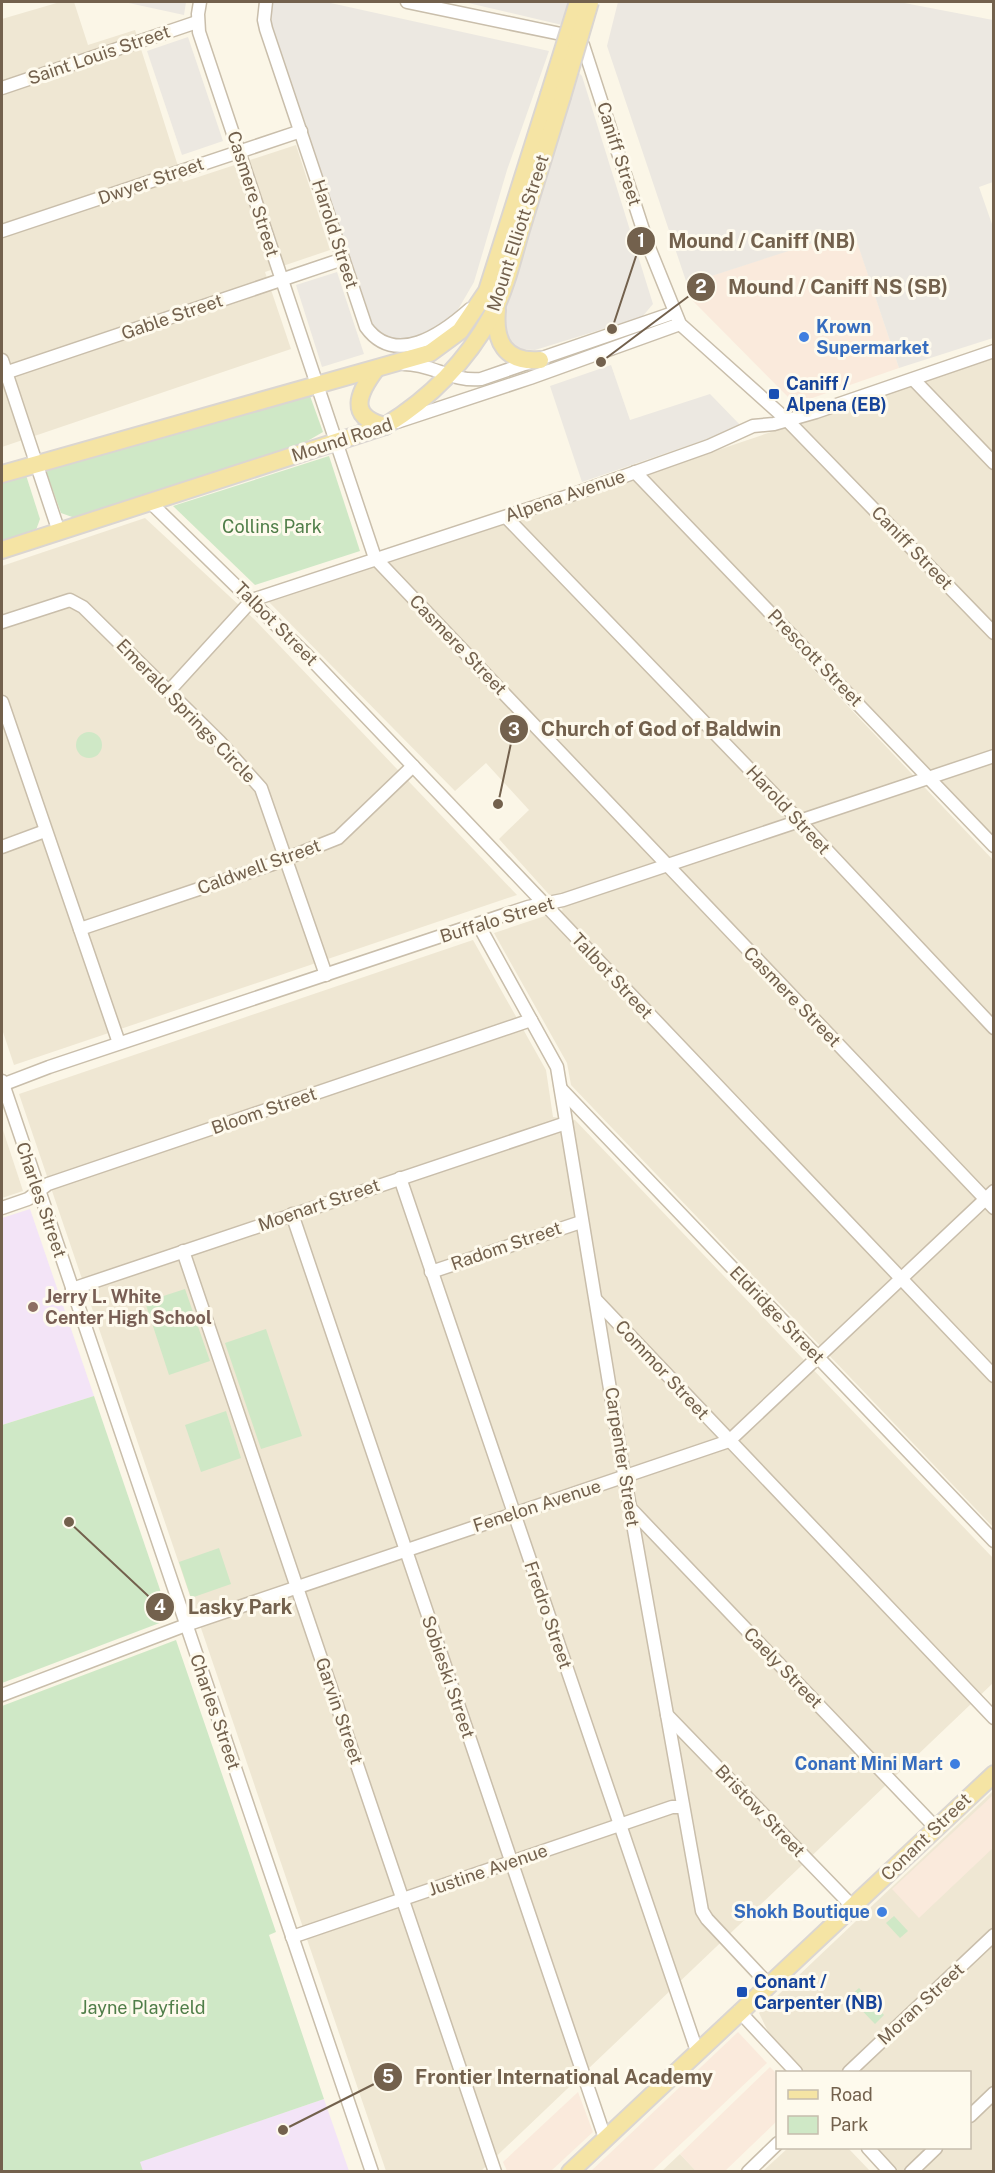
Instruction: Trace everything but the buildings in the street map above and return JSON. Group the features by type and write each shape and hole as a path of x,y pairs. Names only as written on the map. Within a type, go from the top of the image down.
{"main road":[{"name":"Mount Elliott Street","path":"556,96 578,2"},
{"name":"Mount Elliott Street","path":"385,426 416,407 446,376 478,337 494,294 556,96 590,2"},
{"name":"Mount Elliott Street","path":"397,364 430,353 460,331 494,294"},
{"path":"494,294 496,329 501,344 519,358 540,360"},
{"path":"2,474 37,462 317,384 397,364"},
{"path":"376,369 362,387 359,398 360,410 370,423 385,426"},
{"name":"Mound Road","path":"2,550 385,426"},
{"name":"Conant Street","path":"570,2172 993,1774"}],"street":[{"name":"Casmere Street","path":"200,2 197,22 375,558 651,847 666,866 991,1199"},
{"name":"Harold Street","path":"266,2 264,12 266,29 366,327 377,339 392,346 415,345 436,335 494,294"},
{"name":"Caniff Street","path":"407,2 559,34 583,45 648,245 673,313 680,324 788,420 993,633"},
{"name":"Saint Louis Street","path":"2,88 197,22"},
{"name":"Dwyer Street","path":"2,231 301,131"},
{"name":"Gable Street","path":"4,374 343,259"},
{"path":"397,364 418,364 446,376 464,380 481,379 673,313"},
{"name":"Mound Road","path":"385,426 530,378 680,324"},
{"name":"Alpena Avenue","path":"169,691 252,600 506,517 709,446 753,426 788,420 914,380 993,351"},
{"path":"2,360 4,374 37,462 59,532"},
{"path":"914,380 993,463"},
{"name":"Prescott Street","path":"635,472 993,846"},
{"name":"Talbot Street","path":"151,503 252,600 413,766 993,1376"},
{"name":"Harold Street","path":"506,517 993,1028"},
{"name":"Emerald Springs Circle","path":"2,622 70,600 83,607 219,741 261,788 326,975"},
{"path":"2,702 5,724 119,1043"},
{"name":"Buffalo Street","path":"2,1084 478,924 563,900 993,756"},
{"name":"Caldwell Street","path":"80,929 285,859 338,838 413,766"},
{"path":"2,847 45,831"},
{"name":"Carpenter Street","path":"478,924 553,1057 561,1089 581,1222 630,1509 668,1715 681,1807 704,1915 768,1984"},
{"name":"Bloom Street","path":"2,1208 39,1193 48,1184 531,1020"},
{"name":"Charles Street","path":"2,1084 372,2172"},
{"name":"Eldridge Street","path":"561,1089 993,1541"},
{"name":"Moenart Street","path":"72,1289 566,1123"},
{"name":"Fredro Street","path":"400,1178 697,2051"},
{"name":"Fenelon Avenue","path":"2,1695 186,1625 729,1441 819,1359 901,1279 991,1199"},
{"name":"Sobieski Street","path":"292,1214 605,2138"},
{"name":"Radom Street","path":"431,1272 581,1222"},
{"name":"Garvin Street","path":"183,1251 495,2172"},
{"name":"Commor Street","path":"595,1299 993,1718"},
{"name":"Caely Street","path":"630,1509 935,1827"},
{"name":"Bristow Street","path":"668,1715 853,1907"},
{"name":"Justine Avenue","path":"292,1937 672,1807 681,1807"},
{"name":"Moran Street","path":"851,2071 993,1935"},
{"path":"739,2011 794,2071"},
{"path":"971,2114 993,2094"},
{"path":"748,2172 776,2144"},
{"path":"868,2149 890,2172"},
{"path":"911,2172 935,2149"}],"shaded area":[{"path":"60,2 74,2 88,45 135,30 183,182 296,145 330,250 265,272 291,349 2,447 2,19"},
{"path":"124,2 186,2 184,15"},
{"path":"272,2 326,2 549,51 507,170 474,282 456,313 434,332 409,342 394,342 375,331 269,17"},
{"path":"464,2 568,2 562,25"},
{"path":"618,2 899,2 993,20 993,182 979,187 993,227 993,338 899,368 853,230 687,284 607,46"},
{"path":"188,37 223,141 182,155 147,51"},
{"path":"578,72 582,76 653,304 642,317 535,350 518,349 505,336 503,312"},
{"path":"853,229 899,368 795,404 692,300 687,284"},
{"path":"337,272 364,354 322,367 296,285"},
{"path":"993,357 993,837 647,474"},
{"path":"611,365 630,420 710,394 742,427 582,482 550,386"},
{"path":"633,478 993,860 993,1527 571,1085 567,1063 494,933 563,910 499,839 529,810 486,763 455,791 265,598"},
{"path":"145,518 255,620 517,895 14,1065 2,1029 2,566"},
{"path":"473,940 546,1070 553,1117 575,1120 993,1558 993,1683 481,2171 386,2171 19,1094"},
{"path":"2,1127 23,1191 2,1198"},
{"name":"Jerry L. White Center High School","path":"30,1209 94,1396 2,1425 2,1218"},
{"path":"993,1791 993,2171 890,2171 869,2149 971,2149 971,2071 796,2071 779,2054 759,2013"},
{"path":"993,1795 993,1848 919,1918 892,1889"},
{"path":"738,2032 767,2063 652,2171 591,2171"},
{"path":"770,2067 776,2073 776,2122 725,2171 696,2171 680,2154"},
{"path":"578,2092 593,2132 551,2171 507,2171 503,2162"},
{"path":"324,2099 349,2171 143,2172 139,2162"},
{"path":"787,2149 849,2149 870,2171 763,2171"},
{"path":"680,2154 696,2171 661,2172"}],"green space":[{"path":"309,393 323,432 304,443 75,518 61,513 46,471 49,467"},
{"name":"Collins Park","path":"329,456 360,551 255,585 173,506"},
{"path":"25,472 40,519 36,530 2,542 2,479"},
{"path":"89,732 98,736 102,745 98,754 89,758 80,754 76,745 80,736"},
{"path":"185,1289 210,1361 169,1375 145,1302"},
{"path":"266,1329 302,1436 261,1449 225,1343"},
{"path":"94,1396 170,1619 2,1683 2,1425"},
{"path":"226,1411 241,1458 201,1472 185,1425"},
{"path":"219,1548 231,1584 191,1598 179,1562"},
{"name":"Jayne Playfield","path":"176,1640 276,1932 269,1935 324,2099 140,2162 143,2171 2,2171 2,1706"},
{"path":"894,1916 908,1931 900,1938 886,1923"},
{"path":"859,1988 884,2015 875,2024 849,1997"}],"place":[{"name":"Mound / Caniff (NB)","path":"612,329"},
{"name":"Krown Supermarket","path":"804,337"},
{"name":"Mound / Caniff NS (SB)","path":"601,362"},
{"name":"Caniff / Alpena (EB)","path":"774,394"},
{"name":"Church of God of Baldwin","path":"498,804"},
{"name":"Jerry L. White Center High School","path":"33,1307"},
{"name":"Lasky Park","path":"69,1522"},
{"name":"Conant Mini Mart","path":"955,1764"},
{"name":"Shokh Boutique","path":"882,1912"},
{"name":"Conant / Carpenter (NB)","path":"742,1992"},
{"name":"Frontier International Academy","path":"283,2130"}]}
